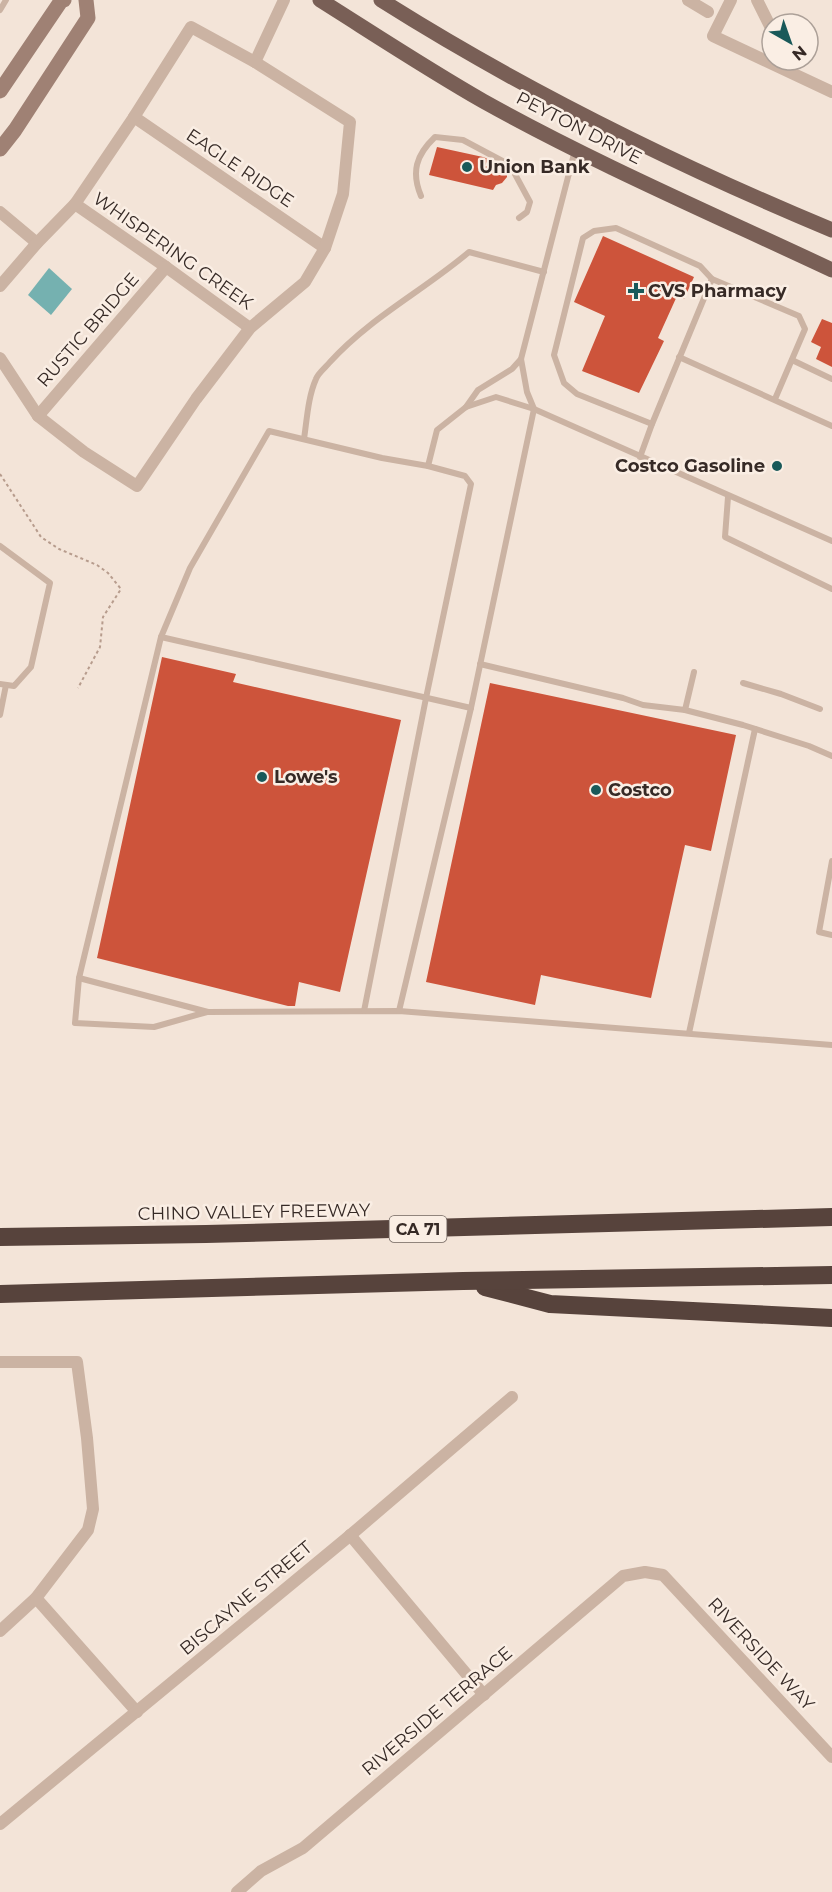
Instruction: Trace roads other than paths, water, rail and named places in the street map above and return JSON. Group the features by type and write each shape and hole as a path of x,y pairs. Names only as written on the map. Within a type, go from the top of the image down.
{"highway":[{"name":"CHINO VALLEY FREEWAY","path":"0,1237 206,1234 832,1217"},
{"path":"0,1294 463,1281 832,1275"},
{"path":"463,1281 550,1305 832,1318"}],"main road":[{"path":"0,91 64,0"},
{"path":"0,149 15,130 88,18 86,0"},
{"name":"PEYTON DRIVE","path":"320,0 483,101 575,149 832,270"},
{"name":"PEYTON DRIVE","path":"381,0 487,64 641,145 728,186 832,230"}],"street":[{"path":"255,62 284,0"},
{"path":"688,0 708,12"},
{"path":"731,0 713,36 760,53"},
{"path":"0,286 75,204 191,27 255,62 350,122 343,194 325,248 305,282 250,328 196,399 137,486 84,452 38,416 0,358"},
{"path":"797,72 832,92"},
{"name":"EAGLE RIDGE","path":"134,117 325,248"},
{"name":"WHISPERING CREEK","path":"75,204 250,328"},
{"path":"0,212 37,243"},
{"name":"RUSTIC BRIDGE","path":"38,416 166,267"},
{"path":"0,1362 77,1362 93,1509 88,1530 36,1598 0,1631"},
{"name":"BISCAYNE STREET","path":"0,1824 350,1535 512,1397"},
{"path":"350,1535 484,1695"},
{"name":"RIVERSIDE TERRACE","path":"237,1892 261,1871 303,1848 623,1576 645,1572 663,1575"},
{"name":"RIVERSIDE WAY","path":"663,1575 832,1757"},
{"path":"36,1598 137,1712"}],"lane":[{"path":"0,10 6,0"},
{"path":"421,196 416,184 416,170 422,149 435,137 463,140 510,165 530,202 527,212 519,218"},
{"path":"399,1011 471,708 534,409 527,392 521,359 575,149"},
{"path":"652,424 577,394 564,382 555,355 583,238 594,231 616,228 699,266 712,279 799,316 806,329 775,399"},
{"path":"304,438 316,378 345,346 387,310 430,283 469,252 544,272"},
{"path":"640,457 712,279"},
{"path":"679,357 832,426"},
{"path":"428,466 437,430 466,407 478,390 512,369 521,359"},
{"path":"792,360 832,379"},
{"path":"466,407 496,397 534,409 832,542"},
{"path":"208,1012 154,1027 75,1023 79,978 161,637 190,568 269,431 382,458 428,466 465,476 471,484 364,1011"},
{"path":"728,497 725,537 832,589"},
{"path":"0,546 50,583 31,667 14,687 3,684 0,715"},
{"path":"161,637 471,708"},
{"path":"480,664 643,705 686,710 809,746 832,756"},
{"path":"686,710 694,672"},
{"path":"742,682 820,709"},
{"path":"689,1033 755,729"},
{"path":"832,861 819,932 832,934"},
{"path":"79,978 208,1012 399,1011 832,1045"}],"water":[{"path":"49,268 72,289 51,315 28,295"}],"place":[{"name":"Union Bank","path":"467,167"},
{"name":"CVS Pharmacy","path":"636,291"},
{"name":"Costco Gasoline","path":"777,466"},
{"name":"Lowe's","path":"262,777"},
{"name":"Costco","path":"596,790"}]}
